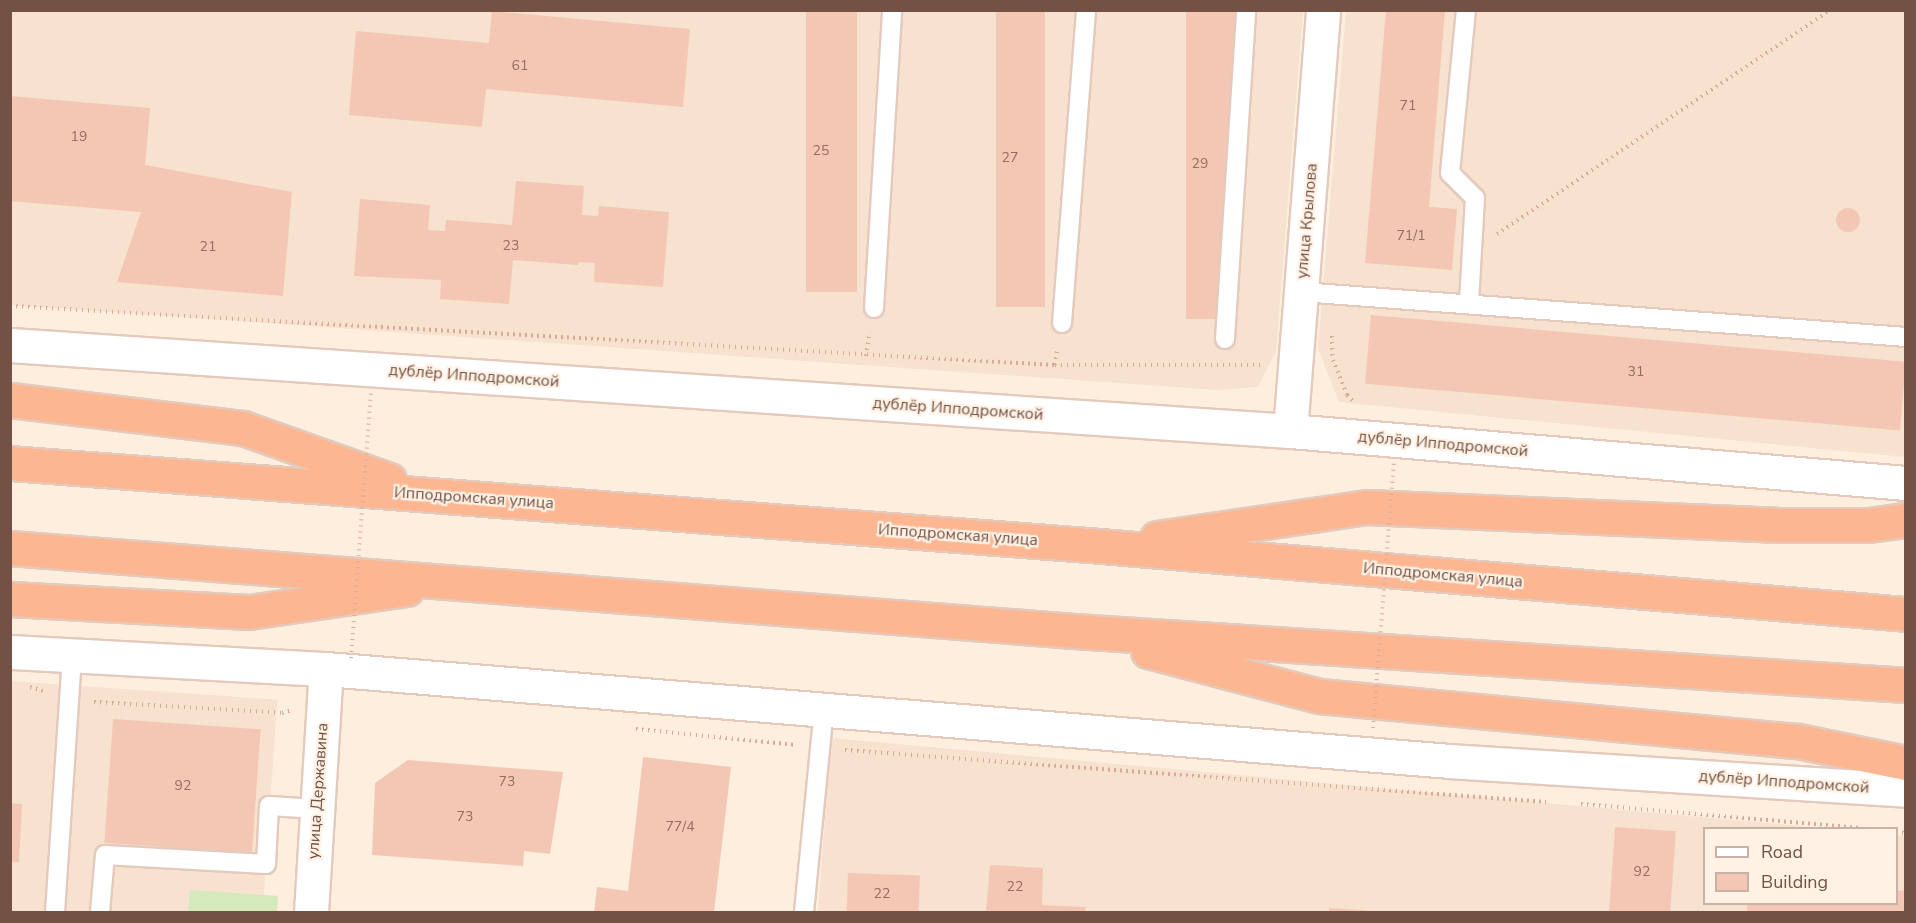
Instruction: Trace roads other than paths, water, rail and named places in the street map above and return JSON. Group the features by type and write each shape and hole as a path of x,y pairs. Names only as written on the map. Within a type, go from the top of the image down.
{"highway":[{"path":"10,400 243,428 430,495"},
{"name":"Ипподромская улица","path":"10,464 1101,546 1905,614"},
{"path":"1101,546 1366,507 1776,525 1869,525 1905,520"},
{"path":"10,548 444,579 1074,631 1905,685"},
{"path":"10,599 249,612 392,593 444,579"},
{"path":"1074,631 1319,696 1798,741 1905,763"}],"street":[{"name":"улица Крылова","path":"1290,431 1296,363 1315,292 1323,10"},
{"name":"дублёр Ипподромской","path":"10,345 1290,431 1905,483"},
{"name":"дублёр Ипподромской","path":"15,668 72,656 334,676 824,708 1449,761 1905,790"},
{"name":"улица Державина","path":"311,912 317,808 334,676"}],"lane":[{"path":"874,308 892,10"},
{"path":"1062,323 1086,10"},
{"path":"1225,339 1246,10"},
{"path":"1466,10 1450,173 1475,198 1469,302"},
{"path":"1315,292 1469,302 1905,338"},
{"path":"55,912 72,656"},
{"path":"804,912 824,708"},
{"path":"100,912 105,855 266,864 269,806 317,808"}]}
